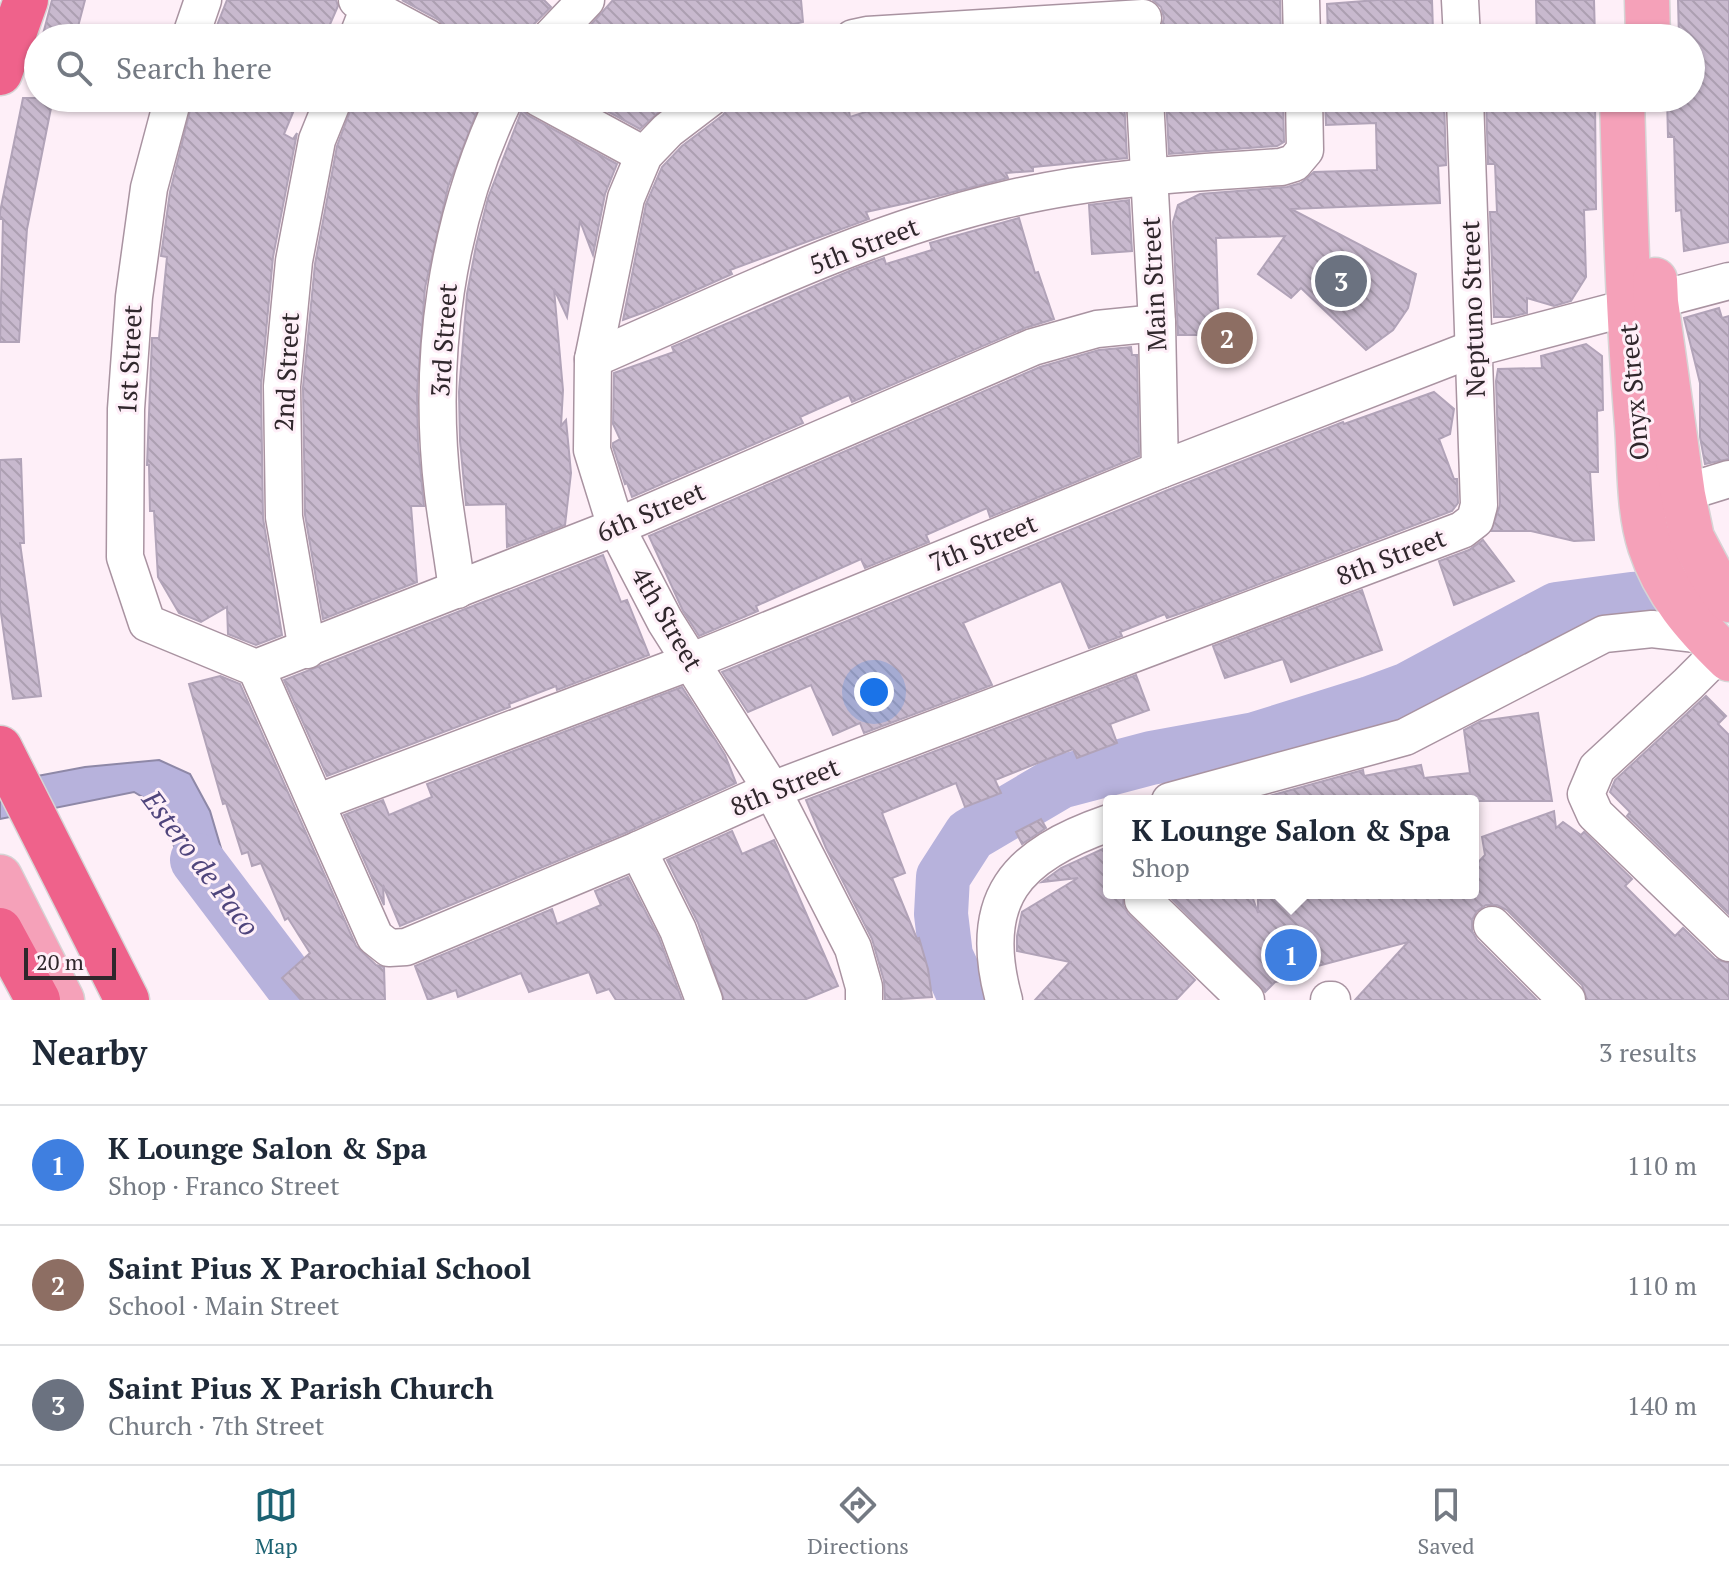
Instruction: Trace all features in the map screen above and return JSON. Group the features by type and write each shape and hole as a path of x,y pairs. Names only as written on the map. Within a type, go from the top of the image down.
{"highway":[{"path":"0,73 26,0"},
{"path":"0,748 127,1000"},
{"path":"0,789 97,1000"},
{"path":"0,930 38,1000"}],"main road":[{"path":"1620,0 1621,24"},
{"path":"1647,0 1648,24"},
{"name":"Onyx Street","path":"1623,112 1663,499 1649,544 1668,587 1717,613"},
{"name":"Onyx Street","path":"1642,305 1649,112"},
{"name":"Onyx Street","path":"1663,499 1692,538 1717,613"},
{"path":"0,877 62,1000"}],"street":[{"path":"195,24 203,0"},
{"path":"563,24 586,0"},
{"path":"1301,0 1302,24"},
{"path":"1460,0 1461,24"},
{"path":"365,11 395,24"},
{"path":"1057,24 1143,19"},
{"name":"1st Street","path":"169,112 149,188 134,297 126,409 125,557 147,623 256,668"},
{"name":"2nd Street","path":"307,650 284,517 282,386 294,261 317,140 328,112"},
{"name":"3rd Street","path":"457,590 443,491 438,395 444,297 461,211 498,112"},
{"path":"565,112 644,155"},
{"name":"4th Street","path":"692,112 668,130 644,155 626,198 593,359 592,450 616,527 690,662 772,790 853,948 864,987 864,1000"},
{"name":"Main Street","path":"1146,112 1157,323 1160,470"},
{"name":"5th Street","path":"593,359 877,238 1002,200 1065,187 1148,176 1281,167 1294,163 1305,150 1304,112"},
{"name":"Neptuno Street","path":"1466,112 1479,505 1475,520"},
{"name":"7th Street","path":"316,803 690,662 1160,470 1475,348 1729,281"},
{"name":"6th Street","path":"256,668 616,527 1033,347 1097,329 1157,323"},
{"path":"1663,499 1729,479"},
{"name":"8th Street","path":"256,668 375,937 389,948 406,947 772,790 1448,536 1475,520"},
{"path":"1192,795 1405,737 1604,634 1652,629 1717,613"},
{"path":"1717,613 1688,684 1597,768 1586,794 1595,814 1729,943"},
{"path":"1004,1000 994,927 1005,894 1023,869 1043,852 1103,825"},
{"path":"638,850 678,930 704,1000"},
{"path":"1143,900 1246,1000"},
{"path":"1492,925 1567,1000"}],"water":[{"path":"159,760 190,774 210,811 242,919 194,878 144,798 134,792 0,819 0,783 85,767"}],"building":[{"path":"52,0 85,0 79,24 46,24"},
{"path":"227,0 336,0 338,6 330,24 218,24"},
{"path":"402,0 544,0 551,7 534,24 442,24"},
{"path":"613,0 801,0 803,22 794,24 592,24"},
{"path":"1153,0 1280,0 1281,24 1162,24 1161,7"},
{"path":"1432,0 1433,24 1328,24 1327,4"},
{"path":"1536,0 1594,0 1595,24 1537,24"},
{"path":"1678,0 1729,0 1729,242 1684,251 1681,210 1676,211 1674,137 1668,137 1667,112 1705,112 1705,24 1679,24"},
{"path":"24,98 24,112 50,112 27,229 19,342 0,342 3,219 0,219"},
{"path":"190,112 293,112 284,134 293,139 297,133 273,257 261,386 263,518 282,635 256,645 228,634 227,607 201,622 179,613 158,577 154,511 150,511 147,465 152,338 159,338 167,257 161,256 170,192"},
{"path":"350,112 477,112 448,187 425,288 417,392 424,506 411,506 417,582 323,619 305,515 303,387 315,264 337,146"},
{"path":"521,112 617,164 605,194 593,255 580,221 567,317 554,289 563,390 561,426 566,420 571,473 565,525 507,547 506,504 466,505 460,441 459,392 467,294 488,198"},
{"path":"609,112 659,112 640,129"},
{"path":"725,112 849,112 850,117 866,112 1125,112 1127,158 1033,167 1033,171 1006,173 1008,178 866,212 869,219 730,270 732,274 623,320 646,204 662,167 682,146"},
{"path":"1167,112 1283,112 1284,142 1277,146 1169,154"},
{"path":"1326,112 1444,112 1446,165 1438,166 1440,203 1291,209 1416,274 1408,308 1393,330 1366,350 1301,288 1291,298 1258,274 1285,236 1216,238 1219,335 1178,335 1173,222 1178,205 1200,194 1287,187 1301,183 1314,172 1377,170 1376,123 1326,125"},
{"path":"1486,112 1595,112 1596,209 1584,210 1586,277 1571,301 1554,306 1527,298 1527,313 1494,317 1490,212 1497,212 1495,164 1488,164"},
{"path":"1129,200 1132,251 1092,254 1089,205"},
{"path":"1019,218 1035,273 1038,272 1054,319 1025,328 852,402 849,395 800,417 803,423 632,497 613,447 613,443 620,439 613,424 614,373 674,352 672,347 854,269 884,258 886,264 932,250 930,243"},
{"path":"1719,308 1722,318 1729,316 1729,459 1705,464 1700,437 1700,383 1684,318"},
{"path":"1586,344 1602,356 1603,410 1597,411 1598,472 1590,472 1594,540 1574,541 1531,531 1491,531 1500,505 1498,369 1542,368 1541,356"},
{"path":"1131,347 1132,355 1137,355 1139,456 990,517 987,508 926,535 929,542 865,568 861,559 756,606 758,611 699,636 683,611 649,536 1040,367 1099,350"},
{"path":"1434,392 1454,409 1450,434 1439,439 1454,479 1457,479 1458,503 1452,511 1199,607 1167,618 1165,614 1120,632 1122,636 1089,648 1061,581 963,623 992,685 864,733 860,723 833,735 811,685 748,712 722,672 1168,490 1343,422"},
{"path":"21,459 24,543 20,543 41,696 13,699 0,606 0,460"},
{"path":"1483,540 1514,581 1454,605 1439,561 1469,550"},
{"path":"603,555 621,602 627,600 649,655 557,690 556,686 509,704 510,707 327,776 284,680"},
{"path":"1362,590 1382,650 1291,682 1283,659 1225,678 1213,646"},
{"path":"1136,675 1149,710 1110,724 1117,743 1077,758 1073,749 995,780 1001,793 965,807 956,783 882,813 905,873 892,878 919,938 932,997 885,1000 884,981 872,939 826,848 806,800"},
{"path":"220,676 240,684 356,946 376,965 384,967 385,1000 301,1000 282,978 310,953 288,918 285,920 261,863 252,866 248,852 242,854 226,803 223,804 189,684"},
{"path":"682,687 725,755 736,783 630,831 400,926 383,885 384,905 344,815 383,800 389,815 432,797 427,784"},
{"path":"1706,696 1726,716 1718,724 1729,735 1729,914 1627,816 1630,812 1610,792 1615,780"},
{"path":"1538,713 1552,801 1479,801 1479,795 1273,795 1363,770 1364,776 1421,765 1424,778 1470,773 1464,730 1481,721"},
{"path":"1554,811 1556,828 1563,822 1581,835 1584,832 1632,879 1625,886 1675,936 1683,928 1715,959 1729,963 1729,1000 1587,1000 1582,985 1507,910 1497,905 1486,905 1477,911 1472,920 1472,931 1477,940 1537,1000 1355,1000 1408,942 1310,968 1312,975 1275,982 1265,992 1172,899 1253,899 1258,913 1258,899 1479,899 1479,862 1485,855 1482,837"},
{"path":"1041,819 1046,828 1022,844 1016,832"},
{"path":"732,831 742,854 774,840 838,986 804,1000 724,1000 698,923 667,860"},
{"path":"1103,849 1103,899 1124,899 1128,914 1195,980 1176,1000 1035,1000 1070,962 1017,951 1017,936 1022,912 1078,878 1042,882 1061,868"},
{"path":"628,877 659,938 682,1000 616,1000 609,989 597,993 589,972 529,992 521,973 458,997 456,990 428,1000 415,966 552,909 557,924 601,905 595,891"}],"waterway":[{"path":"966,1000 946,956 941,914 943,877 970,835 1060,782 1151,758 1255,739 1370,703 1408,689 1557,609 1632,599 1725,594"},
{"name":"Estero de Paco","path":"197,860 303,1000"}],"place":[{"name":"Saint Pius X Parish Church","path":"1341,281"},
{"name":"Saint Pius X Parochial School","path":"1227,338"},
{"name":"K Lounge Salon & Spa","path":"1291,955"}]}
